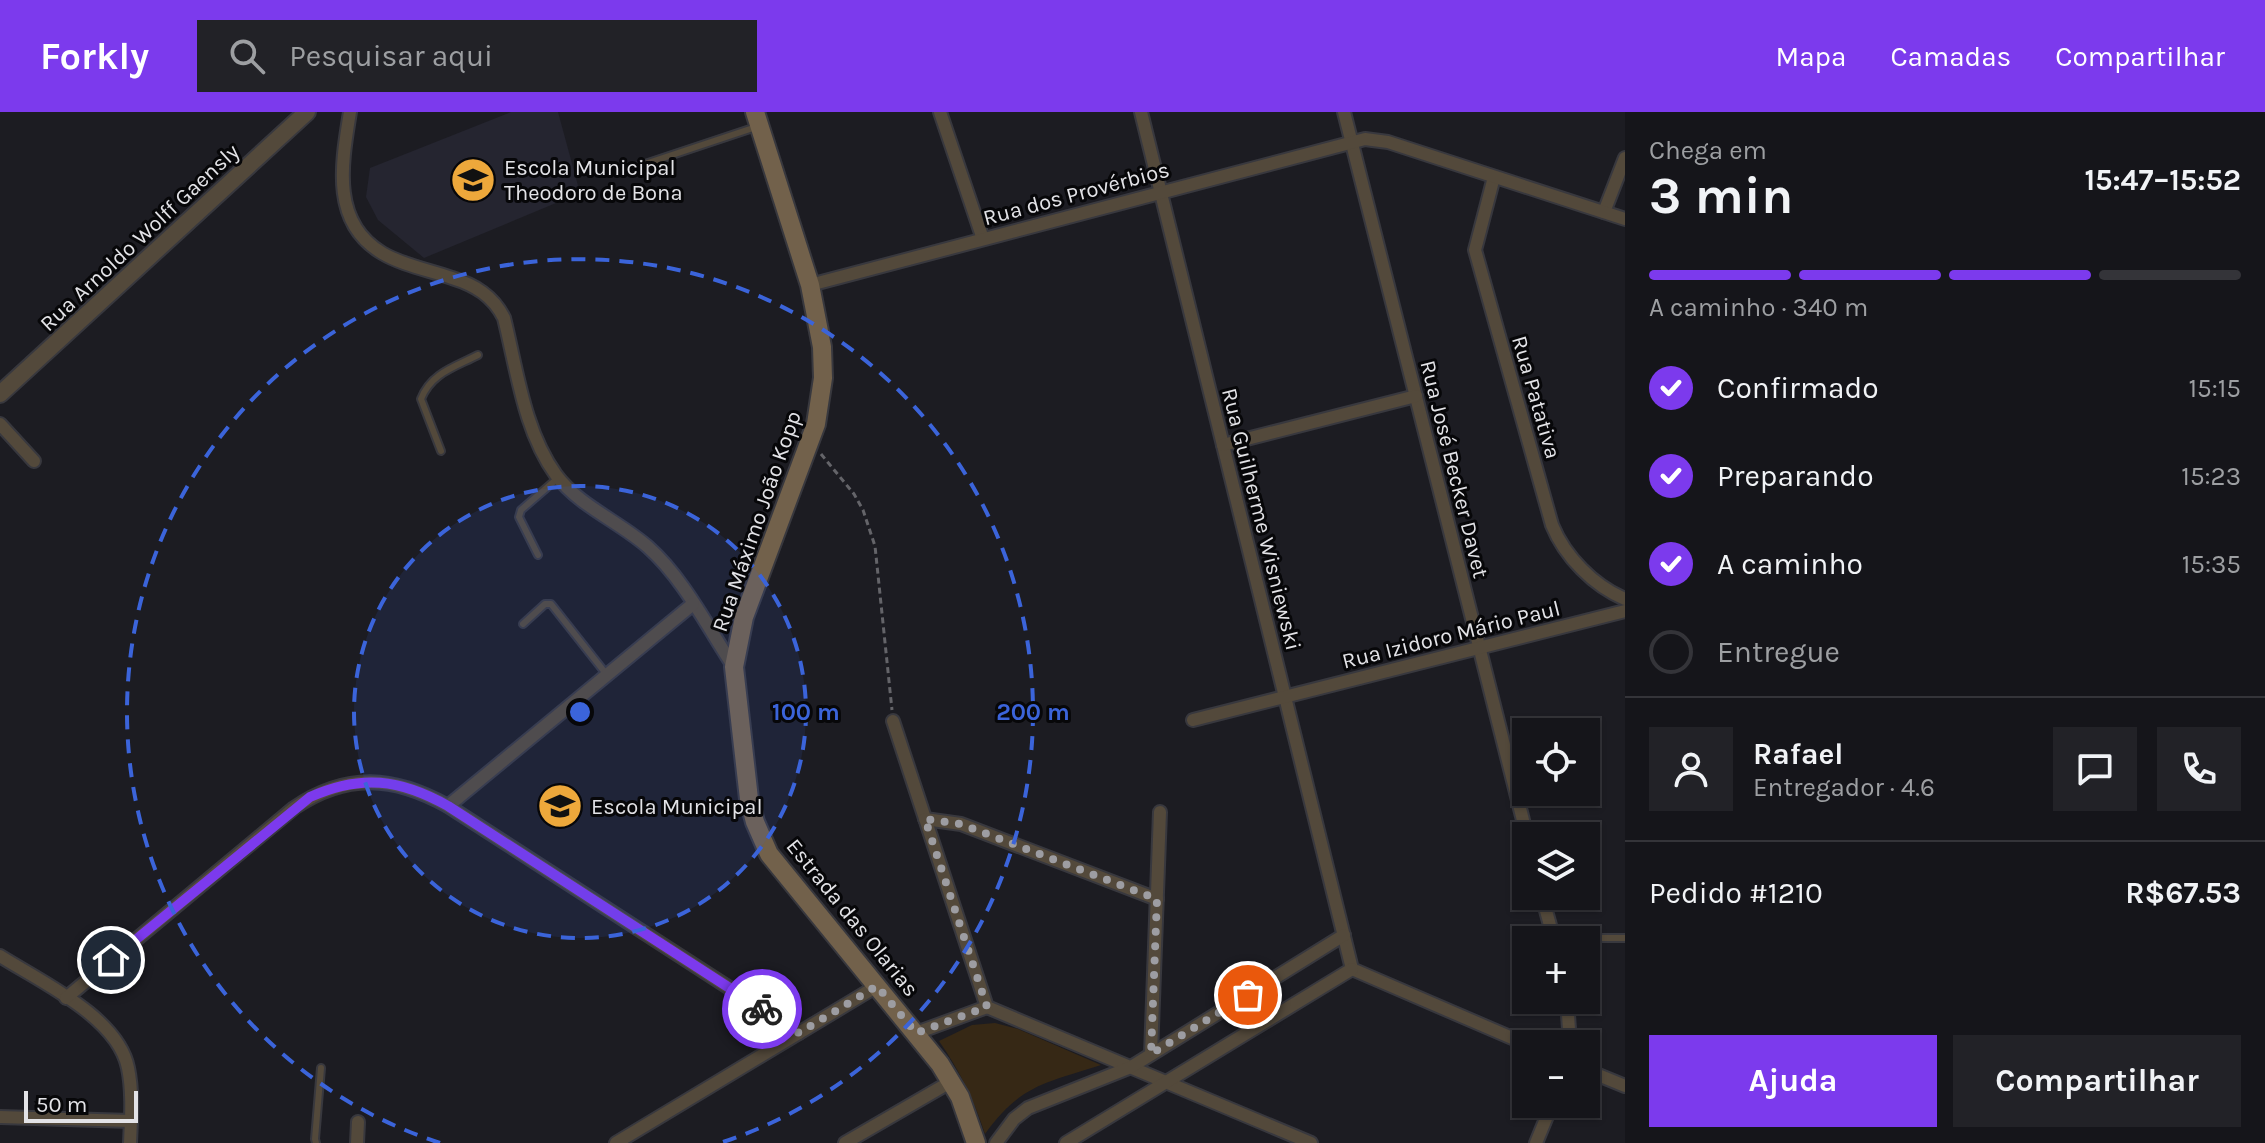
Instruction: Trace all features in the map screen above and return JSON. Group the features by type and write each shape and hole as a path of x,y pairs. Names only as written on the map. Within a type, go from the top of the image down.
{"main road":[{"name":"Rua Máximo João Kopp","path":"734,667 744,617 811,440 821,405 823,378 822,347 810,285 757,119"},
{"name":"Estrada das Olarias","path":"734,667 749,799 761,838 779,869 916,1033 952,1081 968,1115 976,1143"}],"street":[{"name":"Rua Arnoldo Wolff Gaensly","path":"0,394 307,112"},
{"name":"Estrada das Olarias","path":"350,112 342,178 343,199 356,230 383,254 461,281 476,288 498,306 504,318 533,431 558,478 576,495 650,549 693,604 734,667"},
{"path":"940,112 983,239"},
{"name":"Rua Guilherme Wisniewski","path":"1141,112 1352,969"},
{"name":"Rua José Becker Davet","path":"1344,112 1524,822"},
{"name":"Rua dos Provérbios","path":"810,285 1365,139 1388,142 1625,219"},
{"path":"1604,212 1625,158"},
{"name":"Rua Patativa","path":"1494,177 1475,250 1552,525 1565,548 1587,574 1625,599"},
{"path":"1223,445 1416,396"},
{"path":"0,424 34,461"},
{"path":"448,806 693,604"},
{"name":"Rua Izidoro Mário Paul","path":"1193,720 1625,611"},
{"path":"893,721 987,1007"},
{"path":"66,998 310,797 330,788 376,782 401,784 448,806 799,1033"},
{"path":"1151,1054 1160,812"},
{"path":"925,819 961,824 1157,899"},
{"path":"996,1143 1014,1119 1028,1108 1131,1067 1344,935"},
{"path":"0,956 93,1016 114,1038 128,1068 130,1143"},
{"path":"1066,1143 1352,969 1512,1038"},
{"path":"616,1143 877,986"},
{"path":"916,1033 987,1007 1311,1143"},
{"path":"1600,1076 1625,1086"},
{"path":"845,1143 952,1081"},
{"path":"0,1117 131,1121"},
{"path":"1536,1143 1546,1118"},
{"path":"357,1143 358,1122"}],"lane":[{"path":"618,173 757,119"},
{"path":"441,451 421,399 435,376 478,355"},
{"path":"538,555 519,517 521,510 558,478"},
{"path":"523,624 545,604 551,604 607,675"},
{"path":"1600,938 1625,938"},
{"path":"316,1143 321,1068"}],"path":[{"path":"811,440 854,494 875,546 893,721"}],"shaded area":[{"name":"Escola Municipal Theodoro de Bona","path":"511,112 558,112 580,193 424,258 378,220 366,197 370,168"},
{"path":"995,1023 1018,1029 1101,1065 1050,1082 1023,1095 998,1117 985,1134 966,1086 939,1041 972,1025"}],"way so far":[{"path":"762,1009 799,1033 877,986 916,1033 987,1007 925,819 961,824 1157,899 1151,1054 1248,995"}],"place":[{"name":"Escola Municipal Theodoro de Bona","path":"473,180"},
{"name":"Escola Municipal","path":"560,806"}],"route":[{"path":"111,960 310,797 330,788 376,782 401,784 448,806 762,1009"}]}
